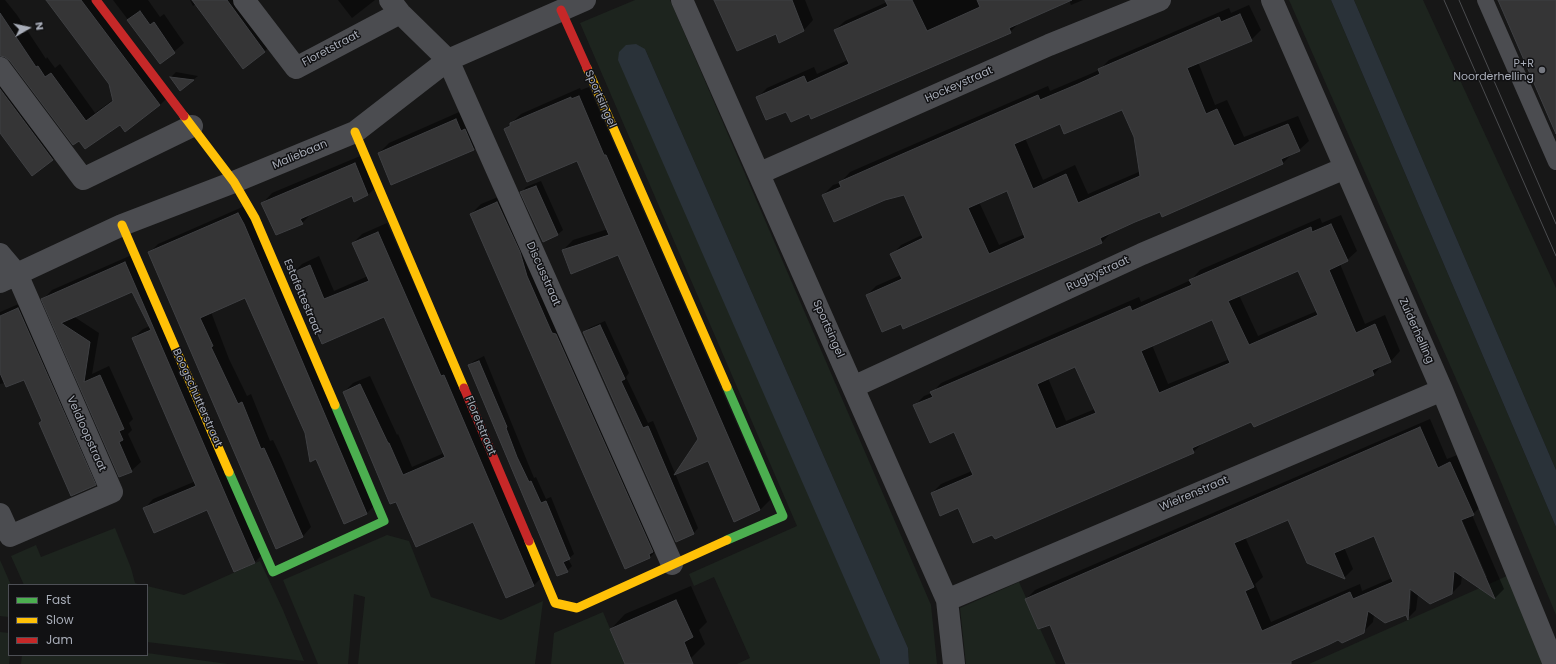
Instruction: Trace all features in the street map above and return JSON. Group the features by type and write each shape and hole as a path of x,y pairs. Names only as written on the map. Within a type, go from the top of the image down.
{"street":[{"name":"Estafettestraat","path":"96,0 234,182 255,218 384,521 273,572"},
{"name":"Floretstraat","path":"244,0 296,68 395,6"},
{"name":"Maliebaan","path":"8,278 122,225 234,182 355,132 448,60 585,0"},
{"name":"Sportsingel","path":"682,0 948,600 954,664"},
{"name":"Hockeystraat","path":"760,173 1049,45 1160,0"},
{"name":"Zuiderhelling","path":"1272,0 1442,390 1554,664"},
{"name":"Discusstraat","path":"395,6 448,60 672,564"},
{"name":"Sportsingel","path":"561,10 783,516 672,564"},
{"path":"0,68 83,179 192,126"},
{"name":"Floretstraat","path":"355,132 555,603 577,608 672,564"},
{"name":"Rugbystraat","path":"853,387 1142,254 1345,168"},
{"name":"Boogschutterstraat","path":"122,225 273,572"},
{"path":"0,254 8,278"},
{"name":"Veldloopstraat","path":"0,514 10,536 112,492 8,278"},
{"name":"Wielrenstraat","path":"948,600 1442,390"}],"lane":[{"path":"1485,0 1556,162"}],"shaded area":[{"path":"635,0 670,0 931,605 937,664 909,664 908,648 645,49 880,660 880,664 737,664 750,658 714,577 694,586 689,574 797,526 580,23"},
{"path":"1289,0 1331,0 1556,527 1556,615 1494,465"},
{"path":"1331,0 1354,0 1556,470 1556,527"},
{"path":"1354,0 1423,0 1556,288 1556,470"},
{"path":"636,44 645,49 908,648 909,664 880,664 880,660 618,60 619,52 626,45"},
{"path":"115,528 131,568 135,583 138,584 24,584 11,556 36,545 41,557"},
{"path":"387,535 409,541 431,597 501,620 543,601 535,664 358,664 365,597 354,594 348,664 318,664 283,580"},
{"path":"0,560 11,584 8,584 8,617 0,616"},
{"path":"260,561 283,610 304,661 148,642 148,586 184,595"},
{"path":"1509,575 1545,664 1309,664"},
{"path":"1019,582 1056,664 966,664 960,608"},
{"path":"603,612 625,664 551,664 554,633"},
{"path":"0,632 8,633 9,664 0,664"},
{"path":"148,653 228,664 21,664 22,656 148,656"}],"building":[{"path":"46,0 81,0 160,105 125,132 120,125 85,149 79,141 73,145 10,61 5,57 0,56 0,13 36,67 38,66 45,77 51,73 86,121 113,101 109,84"},
{"path":"192,0 227,0 265,52 243,69"},
{"path":"714,0 792,0 804,31 779,43 776,34 737,51"},
{"path":"885,0 912,0 927,31 980,7 977,0 1072,0 1009,28 1011,33 811,119 809,114 791,122 786,112 766,120 756,97 804,76 807,83 849,64 834,30 888,6"},
{"name":"P+R Noorderhelling","path":"1498,0 1556,0 1556,134"},
{"path":"140,11 150,25 154,22 175,53 160,64 127,20"},
{"path":"1240,14 1252,41 1187,68 1206,114 1217,109 1234,146 1288,124 1300,151 1281,159 1283,164 1162,217 1160,212 1135,222 1100,238 1102,243 1049,266 903,329 901,324 882,332 866,295 902,279 890,254 923,238 904,195 885,200 834,222 822,195 841,187 839,182 1038,95 1040,100 1078,84 1100,74 1098,69 1219,17 1221,22","holes":["1122,110 1134,137 1140,176 1078,203 1066,174 1033,189 1014,144 1060,124 1064,134","1007,191 1025,238 989,254 968,208"]},
{"path":"170,77 194,80 180,91"},
{"path":"0,89 53,160 32,176 0,133"},
{"path":"579,96 760,510 734,522 708,461 674,475 698,439 618,255 571,274 562,250 609,235 577,161 527,182 504,129 510,126 510,123 571,97 571,99"},
{"path":"456,119 461,131 465,129 474,150 391,185 378,153"},
{"path":"355,163 368,195 354,202 352,196 300,219 303,224 276,235 261,203"},
{"path":"536,186 558,235 543,242 520,192"},
{"path":"497,202 520,252 527,276 552,333 556,334 653,552 649,554 650,558 625,569 470,214"},
{"path":"238,213 367,514 344,524 316,459 310,462 305,433 245,298 200,318 213,346 211,347 238,404 242,402 261,449 264,448 303,537 276,549 148,252"},
{"path":"1331,224 1348,261 1329,270 1356,333 1375,324 1391,362 1372,370 1374,375 1254,427 1251,422 1192,448 1194,453 995,539 992,535 973,543 958,508 940,516 931,493 973,475 954,432 930,443 913,405 933,397 930,392 1130,306 1132,311 1192,285 1189,280 1311,227 1312,232","holes":["1298,271 1318,315 1249,345 1228,301","1212,320 1230,363 1159,393 1141,351","1075,367 1096,413 1056,429 1037,384"]},
{"path":"378,232 441,376 444,375 534,586 506,598 473,522 416,547 396,502 390,504 343,392 360,384 403,475 445,457 384,317 322,344 292,273 310,265 324,299 369,281 352,243"},
{"path":"125,262 255,563 234,572 207,510 154,533 143,508 196,486 132,338 151,330 132,292 61,323 90,342 84,382 100,375 124,429 119,431 123,440 119,442 132,472 119,477 41,299"},
{"path":"18,308 96,485 71,496 39,423 42,421 24,380 6,387 0,373 0,316"},
{"path":"600,325 625,379 621,381 643,428 648,426 694,534 676,542 583,332"},
{"path":"479,361 507,427 506,428 517,457 529,482 531,481 541,503 546,501 570,559 563,562 568,572 557,576 468,365"},
{"path":"1420,427 1438,468 1450,462 1474,515 1461,520 1495,599 1454,571 1452,594 1430,604 1410,589 1408,620 1406,615 1385,623 1368,611 1364,633 1342,643 1338,640 1291,661 1291,664 1066,664 1050,625 1038,629 1025,599","holes":["1288,520 1307,563 1345,579 1334,553 1374,536 1393,582 1353,599 1350,592 1262,631 1245,591 1254,587 1234,543"]},
{"path":"676,600 693,637 684,642 693,664 625,664 610,629"}],"tram line":[{"path":"1444,0 1556,256"},
{"path":"1459,0 1556,224"}],"traffic: fast":[{"path":"727,387 783,516 727,540"},
{"path":"229,472 273,572 384,521 335,405"}],"traffic: slow":[{"path":"587,68 727,387"},
{"path":"184,116 234,182 255,218 335,405"},
{"path":"355,132 464,388"},
{"path":"122,225 229,472"},
{"path":"529,541 555,603 577,608 727,540"}],"traffic: jam":[{"path":"96,0 184,116"},
{"path":"561,10 587,68"},
{"path":"464,388 529,541"}],"place":[{"name":"P+R Noorderhelling","path":"1542,70"}]}
